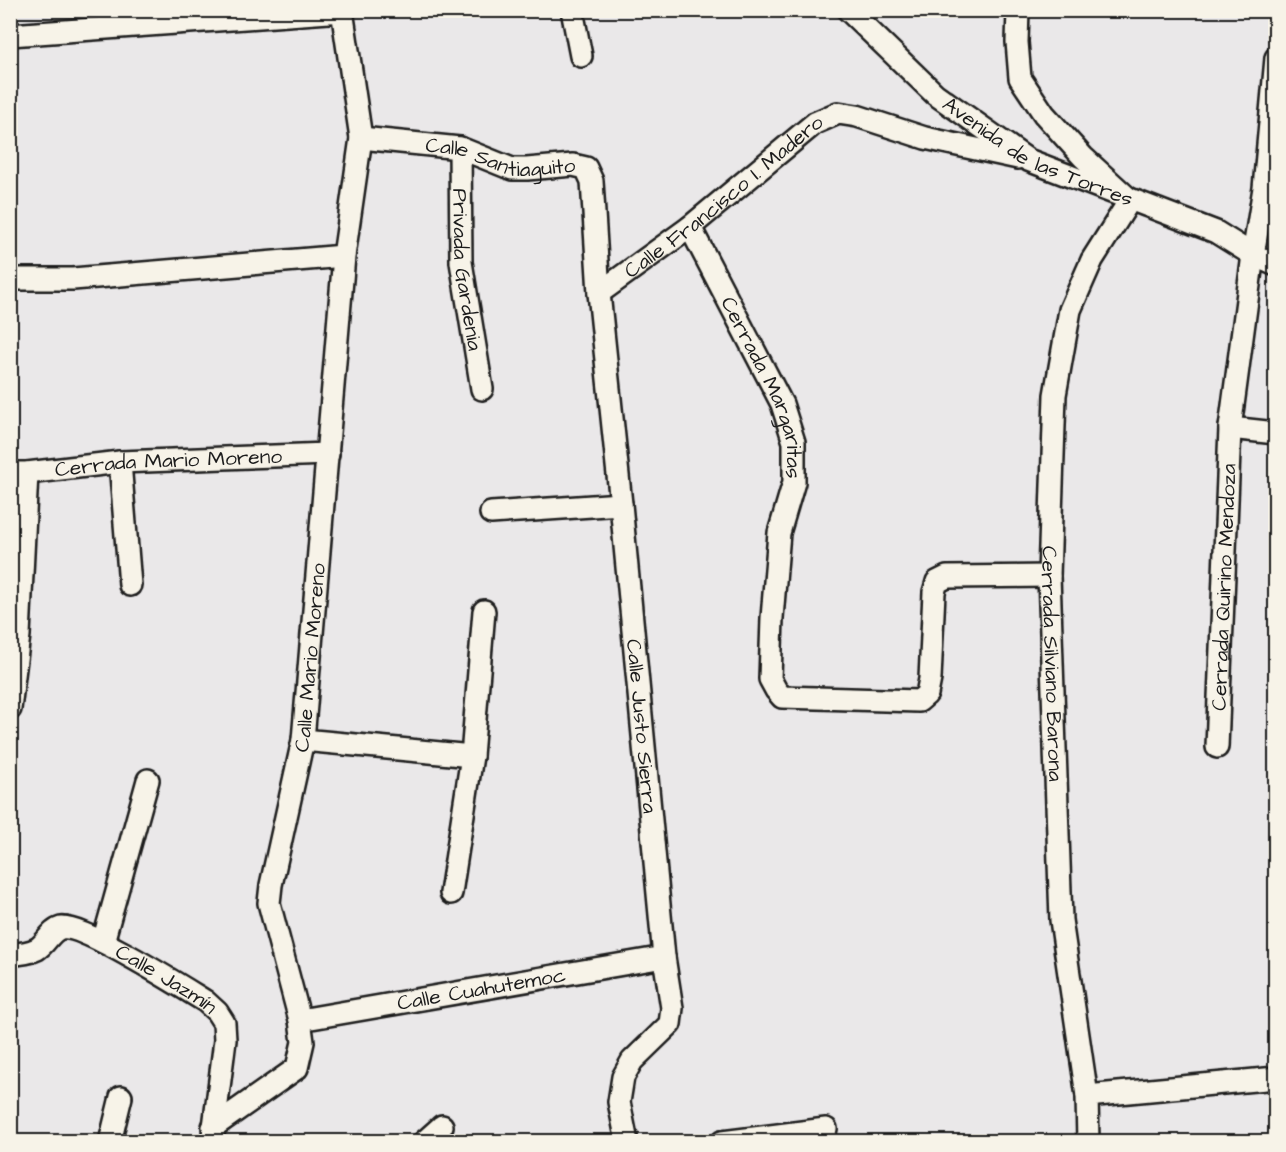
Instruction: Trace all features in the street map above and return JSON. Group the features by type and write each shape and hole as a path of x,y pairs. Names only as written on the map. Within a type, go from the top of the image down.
{"street":[{"path":"572,10 581,56"},
{"name":"Avenida de las Torres","path":"848,10 935,94 1028,160 1216,232 1253,255 1275,265"},
{"path":"1018,10 1017,42 1020,78 1044,114 1083,157 1130,200"},
{"path":"10,35 343,11"},
{"name":"Calle Mario Moreno","path":"213,1135 297,1068 303,1042 300,1020 269,903 303,740 345,256 361,138 343,11"},
{"name":"Cerrada Quirino Mendoza","path":"1216,747 1230,428 1253,255 1269,186 1275,58"},
{"name":"Calle Francisco I. Madero","path":"599,293 690,227 815,123 837,114 857,116 925,138 1028,160"},
{"name":"Calle Santiaguito","path":"361,138 460,148 512,169 573,165 586,168 592,180 599,293"},
{"name":"Privada Gardenia","path":"460,148 461,262 482,390"},
{"name":"Cerrada Silviano Barona","path":"1088,1142 1087,1096 1061,920 1050,576 1055,395 1070,310 1092,260 1130,200"},
{"name":"Cerrada Margaritas","path":"690,227 782,404 794,441 794,482 779,533 772,618 770,679 782,696 919,701 927,694 930,679 934,592 937,582 947,577 1050,576"},
{"path":"10,279 73,279 345,256"},
{"name":"Calle Justo Sierra","path":"599,293 664,957 672,1008 670,1024 632,1061 623,1077 619,1102 627,1142"},
{"path":"1230,428 1275,433"},
{"name":"Cerrada Mario Moreno","path":"10,709 15,635 19,473 120,462 327,454"},
{"path":"120,462 130,585"},
{"path":"491,513 621,504"},
{"path":"451,893 472,756 484,610"},
{"path":"303,740 472,756"},
{"path":"103,942 148,780"},
{"name":"Calle Jazmín","path":"10,954 26,953 39,948 55,930 65,928 103,942 205,1001 217,1012 224,1023 225,1040 213,1135"},
{"name":"Calle Cuahutemoc","path":"300,1020 664,957"},
{"path":"1087,1096 1275,1078"},
{"path":"111,1142 121,1097"},
{"path":"424,1142 441,1126"},
{"path":"723,1142 826,1129"}]}
